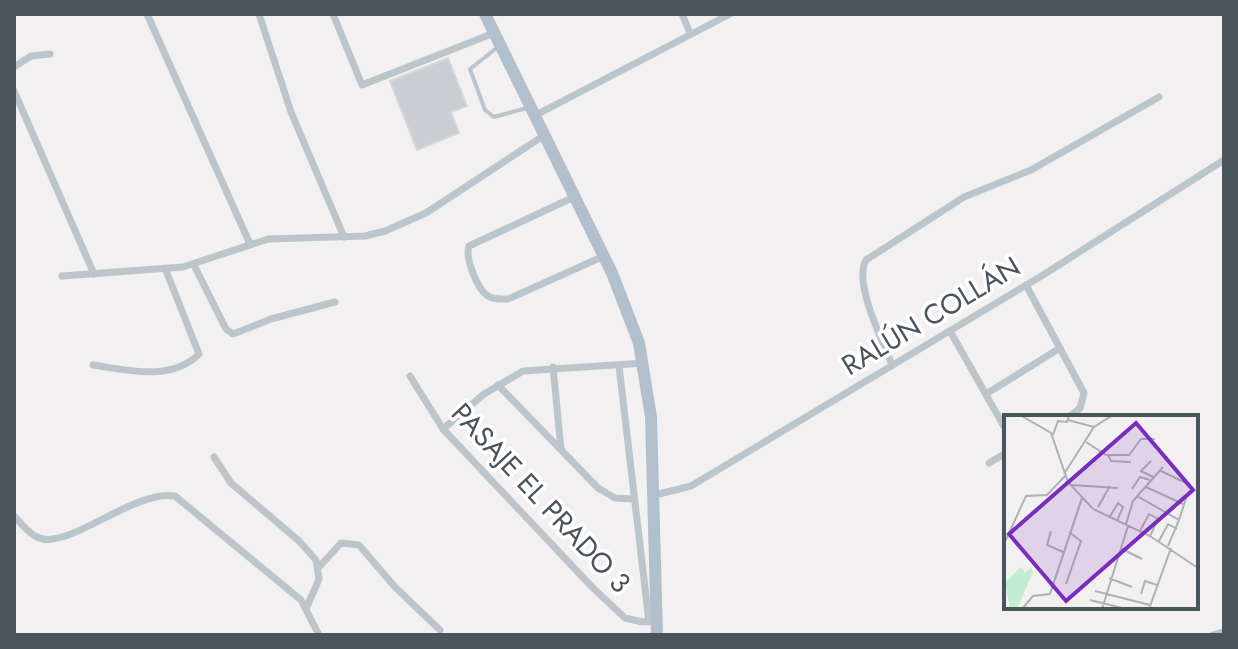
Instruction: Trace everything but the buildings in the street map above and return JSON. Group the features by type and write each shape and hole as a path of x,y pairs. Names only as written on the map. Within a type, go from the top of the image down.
{"main road":[{"path":"485,14 604,256 626,305 644,363 655,495 653,621 657,635"}],"street":[{"path":"147,14 250,244"},
{"path":"259,14 291,112 344,237"},
{"path":"333,14 362,85 496,39"},
{"path":"682,14 690,33"},
{"path":"531,112 730,14"},
{"path":"14,67 31,56 50,54"},
{"path":"15,97 94,274"},
{"path":"892,365 863,288 861,269 866,260 964,197 1031,170 1159,97"},
{"path":"62,276 194,265 250,244 277,238 344,237 385,231 426,213 543,136"},
{"name":"RALÚN COLLÁN","path":"655,495 691,486 1026,285 1224,160"},
{"path":"574,197 474,242 467,249 467,256 483,292 493,299 512,297 604,256"},
{"path":"194,265 226,329 233,334 271,319 335,302"},
{"path":"93,365 154,373 184,365 199,354 165,268"},
{"path":"1026,285 1084,393 1080,408 1071,415"},
{"path":"950,331 1004,426"},
{"path":"986,394 1060,348"},
{"path":"443,429 498,385 523,371 644,363"},
{"path":"619,366 633,499 653,621"},
{"path":"553,367 561,450"},
{"name":"PASAJE EL PRADO 3","path":"410,376 443,429 620,615 637,622 653,621"},
{"path":"498,385 603,492 621,499 633,499"},
{"path":"989,463 1004,454"},
{"path":"214,457 231,483 299,541 320,566"},
{"path":"14,516 33,535 53,539 151,497 175,496 301,600 319,635"},
{"path":"306,609 320,566 341,543 359,545 395,587 440,630"},
{"path":"1213,635 1224,632"}],"lane":[{"path":"496,39 496,52 470,69 485,110 494,117 531,112"}]}
